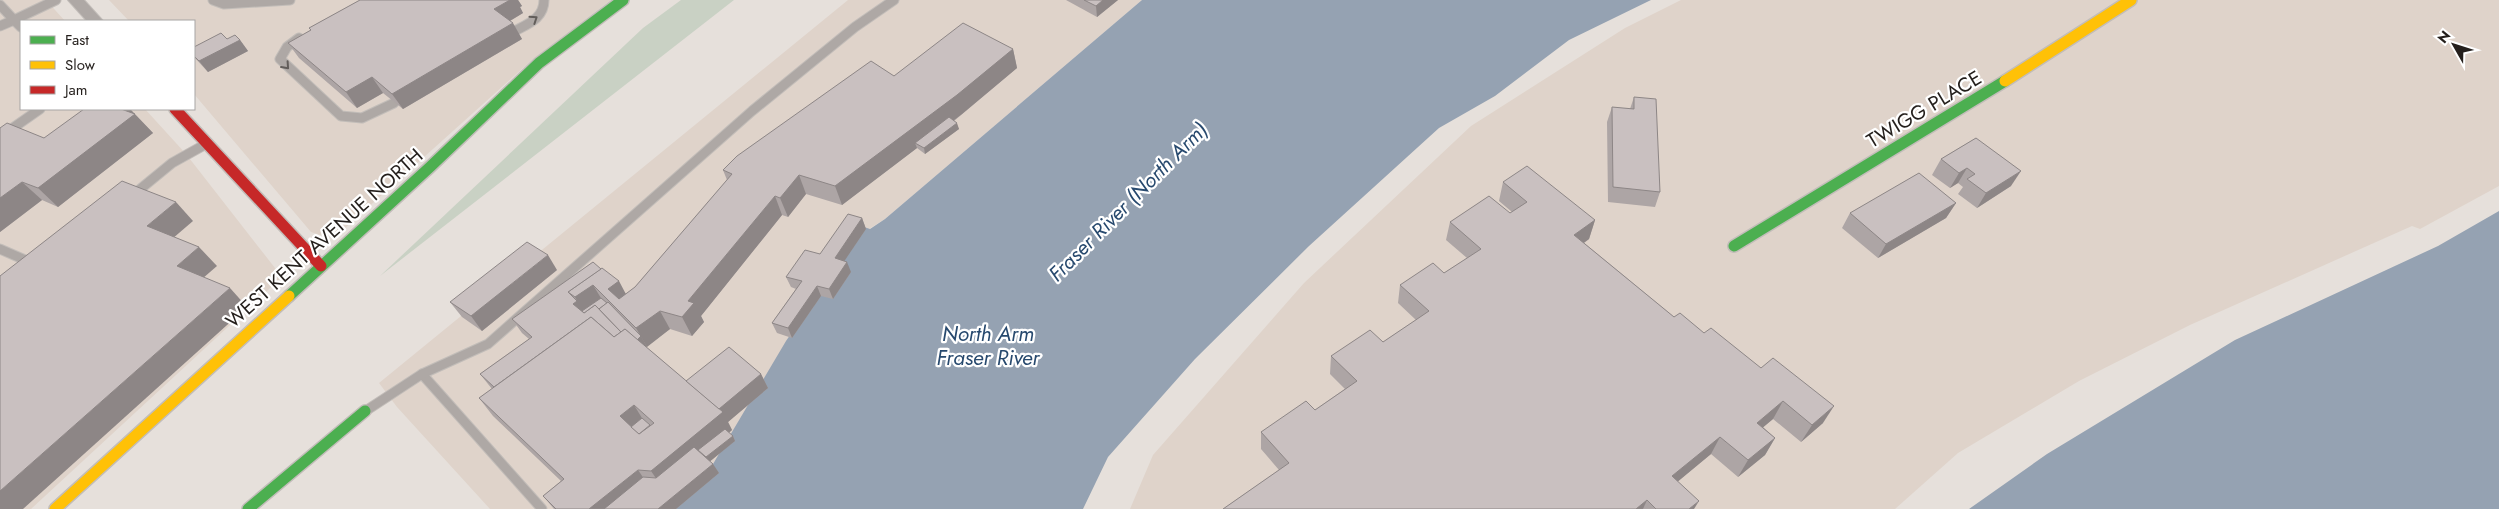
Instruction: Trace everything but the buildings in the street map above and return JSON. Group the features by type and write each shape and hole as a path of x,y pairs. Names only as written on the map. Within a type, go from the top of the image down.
{"street":[{"path":"75,0 94,20"},
{"name":"WEST KENT AVENUE NORTH","path":"55,509 430,167 539,63 623,0"},
{"name":"TWIGG PLACE","path":"1734,246 2020,72 2131,0"},
{"path":"176,110 321,266"},
{"path":"248,509 365,411"}],"lane":[{"path":"0,26 56,0"},
{"path":"213,0 224,4 290,0"},
{"path":"514,32 540,16 545,10 544,0"},
{"path":"365,411 422,374 488,344 752,111 856,27 894,0"},
{"path":"0,5 20,26"},
{"path":"304,35 286,46 281,52 280,59 285,66 341,116 360,118 371,115 394,102"},
{"path":"0,137 39,110"},
{"path":"127,200 172,163 206,144"},
{"path":"0,249 43,268"},
{"path":"422,374 542,509"}],"shaded area":[{"path":"0,0 46,0 64,20 20,20 20,110 146,110 186,154 282,277 31,509 0,509"},
{"path":"109,0 611,0 532,60 344,229 320,235 311,232 195,95 195,20 128,20"},
{"path":"681,0 734,0 380,276 643,28"},
{"path":"848,0 1142,0 885,219 869,229 713,464 669,509 490,509 397,407 379,383"},
{"path":"1681,0 2499,0 2499,186 2420,229 2412,226 2190,325 2079,381 1958,453 1895,509 1130,509 1153,455 1304,283 1471,126 1625,28"}],"water":[{"name":"North Arm Fraser River","path":"1142,0 1651,0 1569,40 1495,96 1439,128 1309,246 1195,359 1108,457 1083,509 669,509 713,464 786,341 864,227 870,229 885,219"},
{"path":"2499,211 2499,509 1969,509 2047,454 2235,340 2438,246"}],"traffic: fast":[{"path":"289,296 430,167 539,63 623,0"},
{"path":"1734,246 2005,81"},
{"path":"248,509 365,411"}],"traffic: slow":[{"path":"2005,81 2131,0"},
{"path":"55,509 289,296"}],"traffic: jam":[{"path":"176,110 321,266"}],"water label":[{"name":"Fraser River (North Arm)","path":"1128,202"}]}
